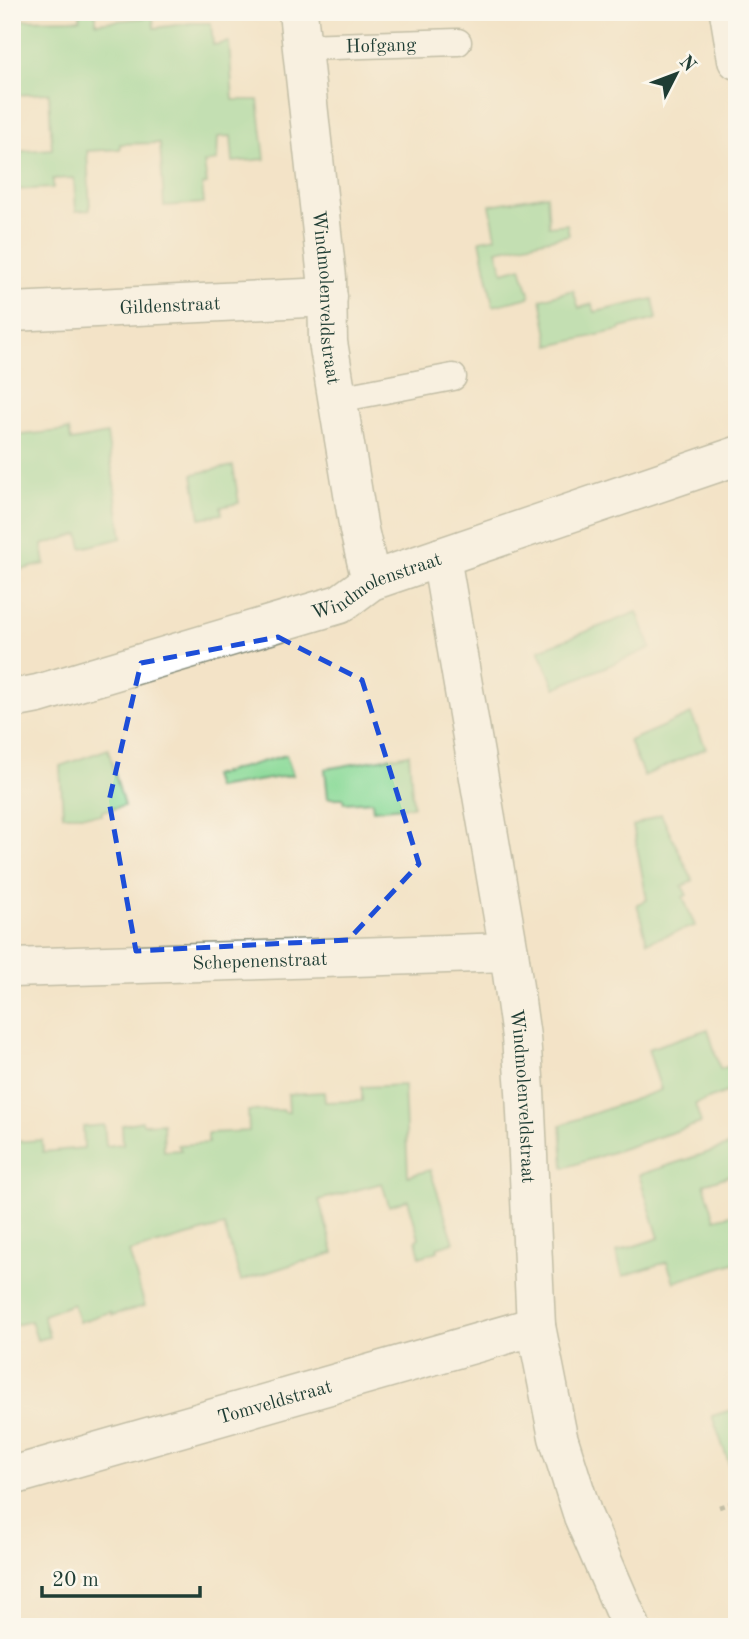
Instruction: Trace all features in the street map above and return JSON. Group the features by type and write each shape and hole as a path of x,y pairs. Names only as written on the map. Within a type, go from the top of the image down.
{"street":[{"path":"732,14 737,60"},
{"name":"Windmolenveldstraat","path":"300,30 327,278 328,342 370,582"},
{"name":"Gildenstraat","path":"12,312 328,297"},
{"name":"Windmolenstraat","path":"12,699 38,694 341,604 370,582 737,456"},
{"name":"Windmolenveldstraat","path":"441,557 521,1037 536,1326 558,1437 583,1516 631,1627"},
{"name":"Schepenenstraat","path":"12,968 509,953"},
{"name":"Tomveldstraat","path":"12,1476 536,1326"}],"lane":[{"name":"Hofgang","path":"300,30 458,42"},
{"path":"338,399 453,377"}],"path":[{"path":"719,1507 737,1501"}],"highlighted area":[{"path":"278,637 362,680 419,864 348,940 136,951 109,801 141,663"}],"green space":[{"path":"80,12 96,14 96,23 153,17 154,28 211,23 213,45 229,42 233,100 258,100 265,159 233,162 231,136 218,137 217,161 204,163 207,184 202,185 204,203 164,206 160,143 120,144 120,149 87,151 90,210 76,211 74,178 53,179 53,188 12,190 12,152 52,149 49,93 17,95 13,20 80,19"},
{"path":"547,195 549,226 567,224 569,235 497,250 503,272 521,267 530,297 493,306 480,240 496,237 490,205"},
{"path":"573,290 579,308 592,304 595,312 653,299 657,319 550,346 541,299"},
{"path":"69,430 71,441 107,434 122,538 82,548 79,534 42,545 45,564 12,572 12,436"},
{"path":"233,466 239,503 221,507 222,514 200,518 193,474"},
{"path":"637,612 651,648 555,688 539,650"},
{"path":"691,714 706,748 644,776 629,741"},
{"path":"108,749 124,806 102,811 102,815 63,815 60,766"},
{"path":"409,754 413,806 373,810 372,801 344,803 343,798 328,798 325,769"},
{"path":"286,755 293,775 216,788 212,776"},
{"path":"661,814 693,881 682,886 687,895 683,897 695,926 647,942 637,904 647,900 633,826"},
{"path":"708,1029 720,1069 737,1064 737,1088 695,1104 701,1123 564,1168 561,1125 661,1090 648,1049"},
{"path":"404,1085 408,1176 430,1170 454,1242 437,1247 438,1251 420,1257 416,1240 419,1238 408,1200 389,1206 382,1183 319,1200 334,1253 241,1281 224,1226 129,1252 145,1306 112,1315 110,1312 79,1322 73,1304 43,1315 49,1337 37,1340 31,1321 12,1326 12,1142 42,1140 43,1152 84,1148 83,1127 104,1125 106,1146 123,1144 122,1125 142,1121 143,1124 163,1123 164,1151 181,1150 178,1145 208,1143 208,1133 249,1131 248,1111 289,1112 288,1094 324,1092 325,1102 362,1101 362,1087"},
{"path":"737,1143 737,1173 704,1184 715,1219 737,1213 737,1262 674,1282 667,1262 623,1276 616,1252 659,1238 639,1175"},
{"path":"737,1408 737,1486 712,1416"}]}
